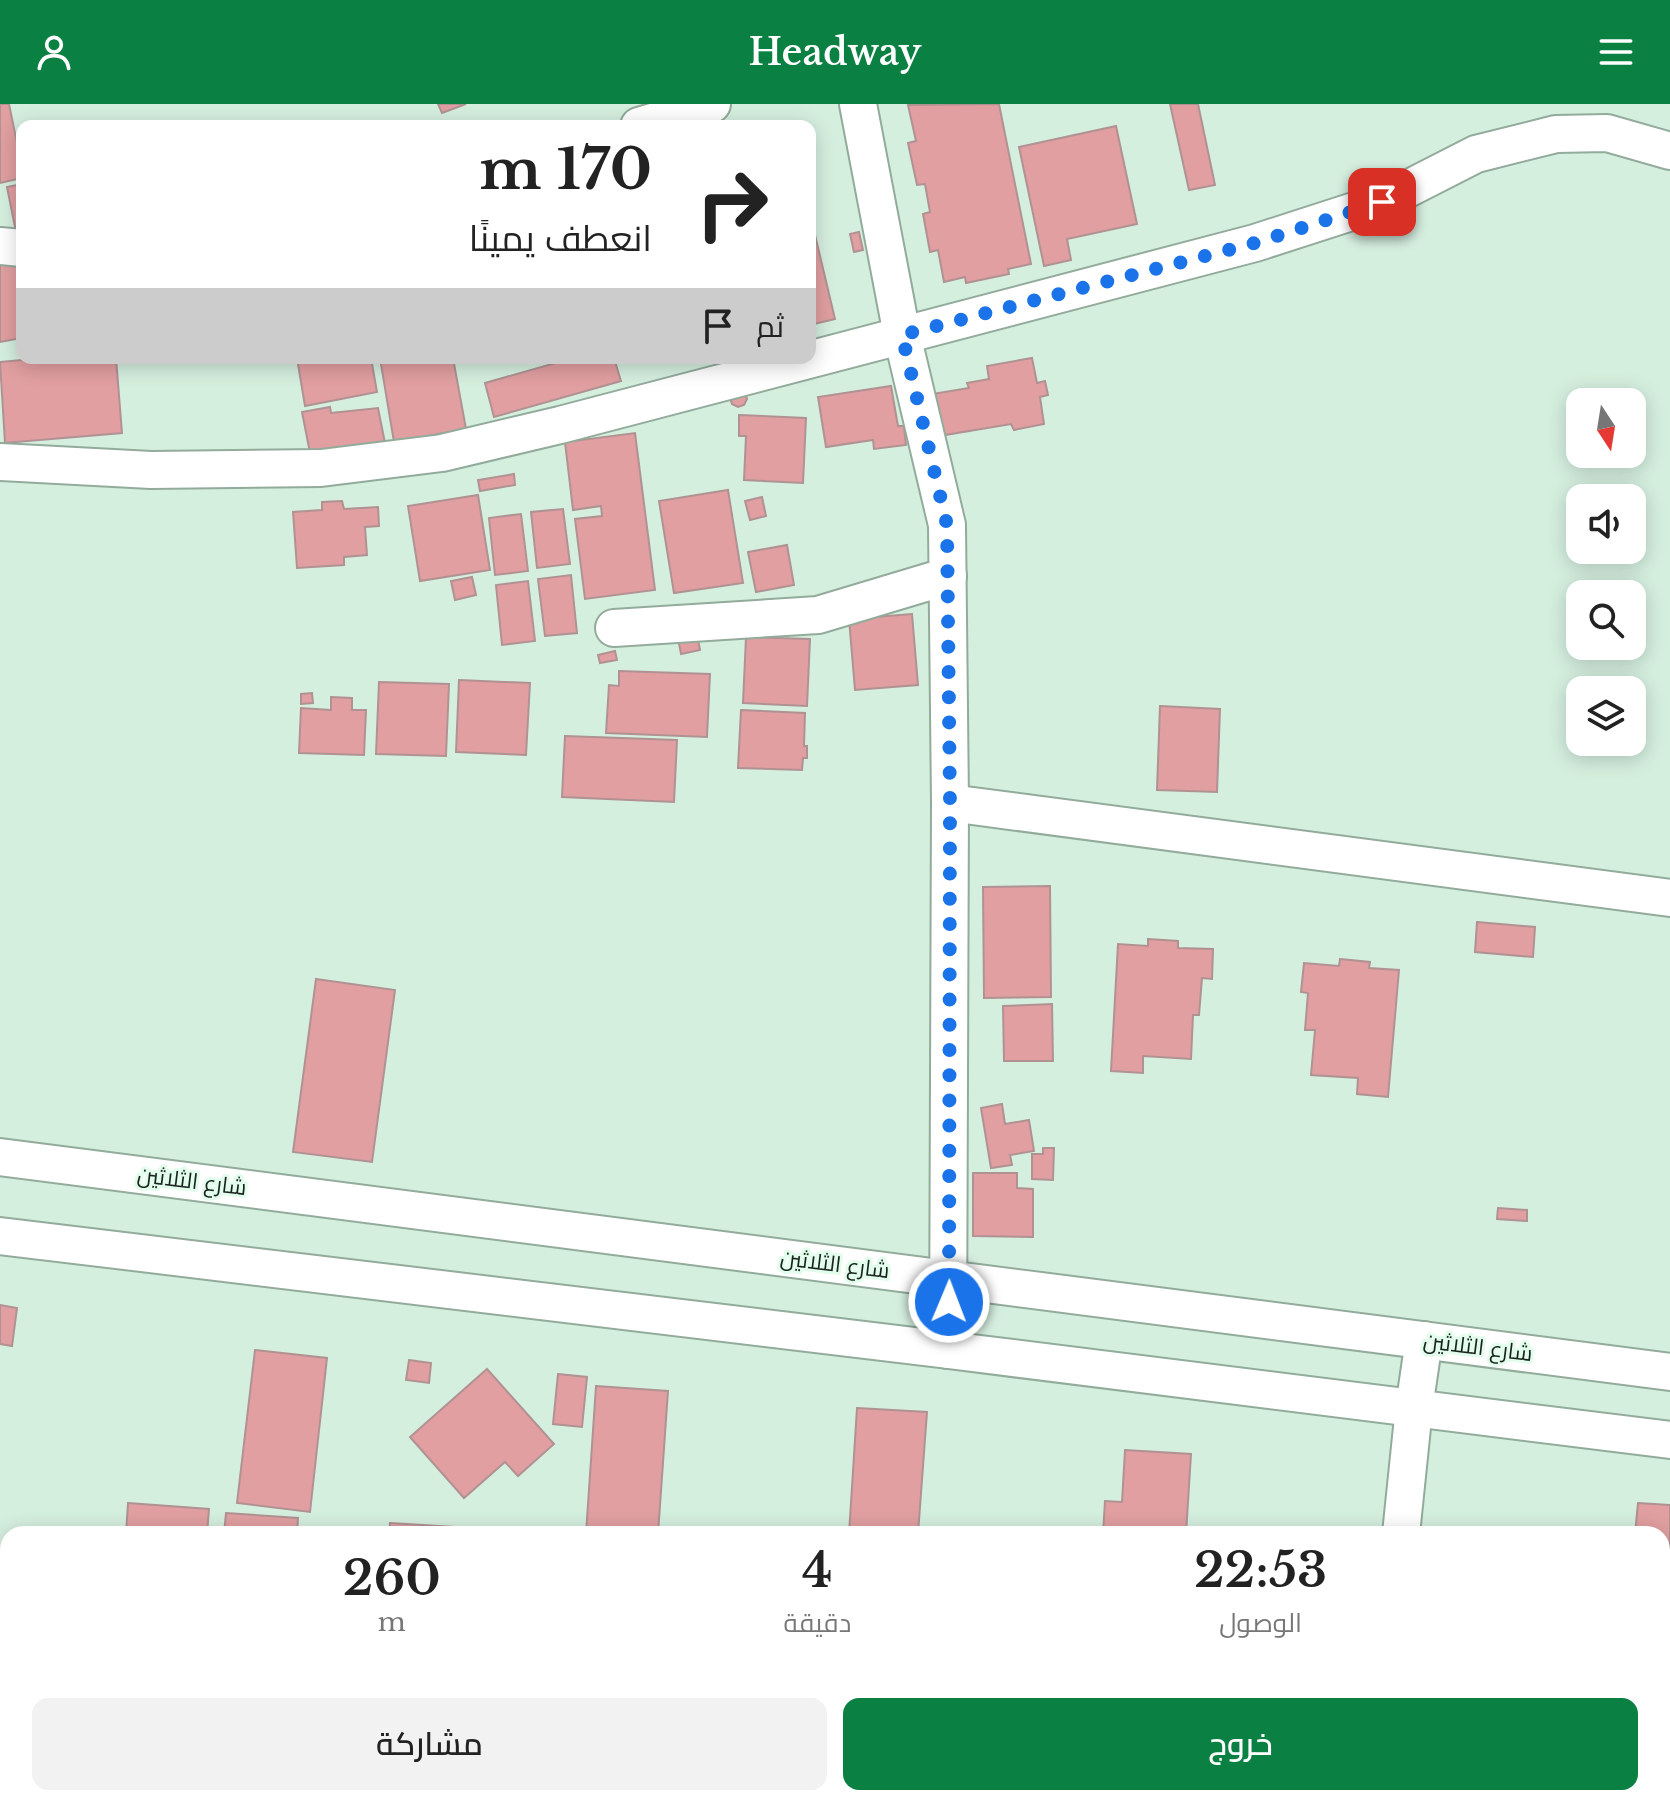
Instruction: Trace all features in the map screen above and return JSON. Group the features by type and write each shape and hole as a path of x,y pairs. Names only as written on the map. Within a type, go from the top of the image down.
{"street":[{"path":"659,120 712,104"},
{"path":"858,104 902,335 947,525 950,803 948,1350"},
{"path":"816,358 1255,243 1382,202 1476,154 1543,137 1607,133 1670,151"},
{"path":"0,462 151,470 321,468 442,453 792,364"},
{"path":"614,628 818,615 948,576"},
{"path":"950,803 1670,898"},
{"name":"شارع الثلاثين","path":"0,1157 1670,1372"},
{"path":"0,1236 1670,1440"},
{"path":"1402,1526 1424,1340"}],"building":[{"path":"0,104 9,104 16,138 16,179 0,183"},
{"path":"438,104 466,104 442,113"},
{"path":"999,104 1031,264 1008,269 1009,274 966,283 965,277 944,282 938,250 930,252 923,214 930,212 925,184 917,185 908,143 916,141 908,105"},
{"path":"1170,104 1198,104 1215,185 1189,190"},
{"path":"1116,126 1137,224 1067,239 1071,260 1044,266 1019,147"},
{"path":"16,185 15,227 7,187"},
{"path":"859,232 863,250 854,252 850,234"},
{"path":"816,239 835,319 816,324"},
{"path":"16,260 16,339 0,342 0,263"},
{"path":"1032,358 1037,383 1045,381 1048,395 1040,397 1044,424 1014,430 1011,424 939,436 932,394 969,388 967,383 989,379 987,366"},
{"path":"0,362 116,364 122,433 5,443"},
{"path":"298,364 372,364 377,392 305,406"},
{"path":"381,364 454,364 466,429 394,442"},
{"path":"552,364 616,364 621,381 494,417 485,383"},
{"path":"891,386 898,426 904,426 906,445 874,449 873,440 826,447 818,397"},
{"path":"745,393 747,399 744,405 738,407 732,404 730,398"},
{"path":"330,407 331,413 378,408 385,443 311,458 302,412"},
{"path":"739,415 806,418 803,483 744,480 746,436 739,436"},
{"path":"635,433 655,590 585,599 575,519 602,516 601,506 573,510 565,442"},
{"path":"514,474 515,485 480,491 478,480"},
{"path":"728,490 743,583 674,593 659,501"},
{"path":"478,495 490,570 420,581 408,506"},
{"path":"762,497 766,516 750,520 745,501"},
{"path":"342,501 344,509 378,507 379,526 365,527 367,555 344,557 344,565 297,568 293,512 322,510 322,502"},
{"path":"563,509 570,564 537,568 531,512"},
{"path":"521,514 528,571 495,575 489,518"},
{"path":"787,545 794,585 756,592 748,552"},
{"path":"571,575 577,633 545,636 538,579"},
{"path":"472,577 476,595 455,600 451,581"},
{"path":"528,581 535,641 502,645 496,585"},
{"path":"912,614 918,685 855,690 849,619"},
{"path":"697,634 700,650 681,654 678,638"},
{"path":"746,637 810,639 807,706 743,703"},
{"path":"615,651 617,660 600,663 598,655"},
{"path":"619,671 710,674 707,737 606,733 609,685 619,686"},
{"path":"459,680 530,683 526,755 456,752"},
{"path":"379,682 449,684 446,756 376,754"},
{"path":"312,693 313,703 301,704 301,694"},
{"path":"331,697 352,698 352,710 366,710 364,755 299,753 301,708 331,710"},
{"path":"1160,706 1220,709 1217,792 1157,790"},
{"path":"741,710 805,713 804,746 807,746 807,758 803,758 802,770 738,768"},
{"path":"565,736 677,740 674,802 562,797"},
{"path":"1050,886 1051,997 984,998 983,887"},
{"path":"1477,922 1535,927 1533,957 1475,952"},
{"path":"1148,939 1178,941 1178,948 1213,949 1212,979 1202,978 1199,1015 1193,1015 1191,1059 1143,1056 1143,1073 1111,1071 1118,944 1148,946"},
{"path":"1340,959 1370,962 1369,968 1399,970 1388,1097 1357,1094 1358,1078 1311,1075 1315,1030 1305,1030 1308,993 1301,992 1304,963 1339,966"},
{"path":"316,979 395,990 372,1162 293,1152"},
{"path":"1052,1004 1053,1061 1004,1061 1003,1006"},
{"path":"1002,1104 1005,1124 1029,1120 1034,1151 1010,1155 1012,1165 991,1168 981,1108"},
{"path":"1043,1148 1054,1148 1053,1180 1032,1179 1032,1154 1043,1154"},
{"path":"973,1173 1017,1173 1017,1188 1033,1189 1033,1237 973,1236"},
{"path":"1498,1208 1527,1210 1527,1221 1497,1219"},
{"path":"0,1305 17,1308 12,1346 0,1344"},
{"path":"255,1350 327,1358 310,1512 237,1503"},
{"path":"409,1360 431,1363 429,1383 406,1380"},
{"path":"487,1369 554,1444 518,1476 505,1462 464,1498 410,1437"},
{"path":"558,1374 587,1377 582,1427 553,1424"},
{"path":"596,1386 668,1391 659,1526 587,1526"},
{"path":"857,1408 927,1412 919,1526 850,1526"},
{"path":"1125,1450 1191,1454 1186,1526 1103,1526 1105,1501 1122,1502"},
{"path":"128,1503 209,1509 208,1526 127,1526"},
{"path":"1638,1503 1670,1505 1670,1526 1636,1526"},
{"path":"226,1513 298,1518 298,1526 225,1526"},
{"path":"390,1523 439,1526 390,1526"}],"route":[{"path":"949,1302 947,525 902,335 1255,243 1382,202"}]}
